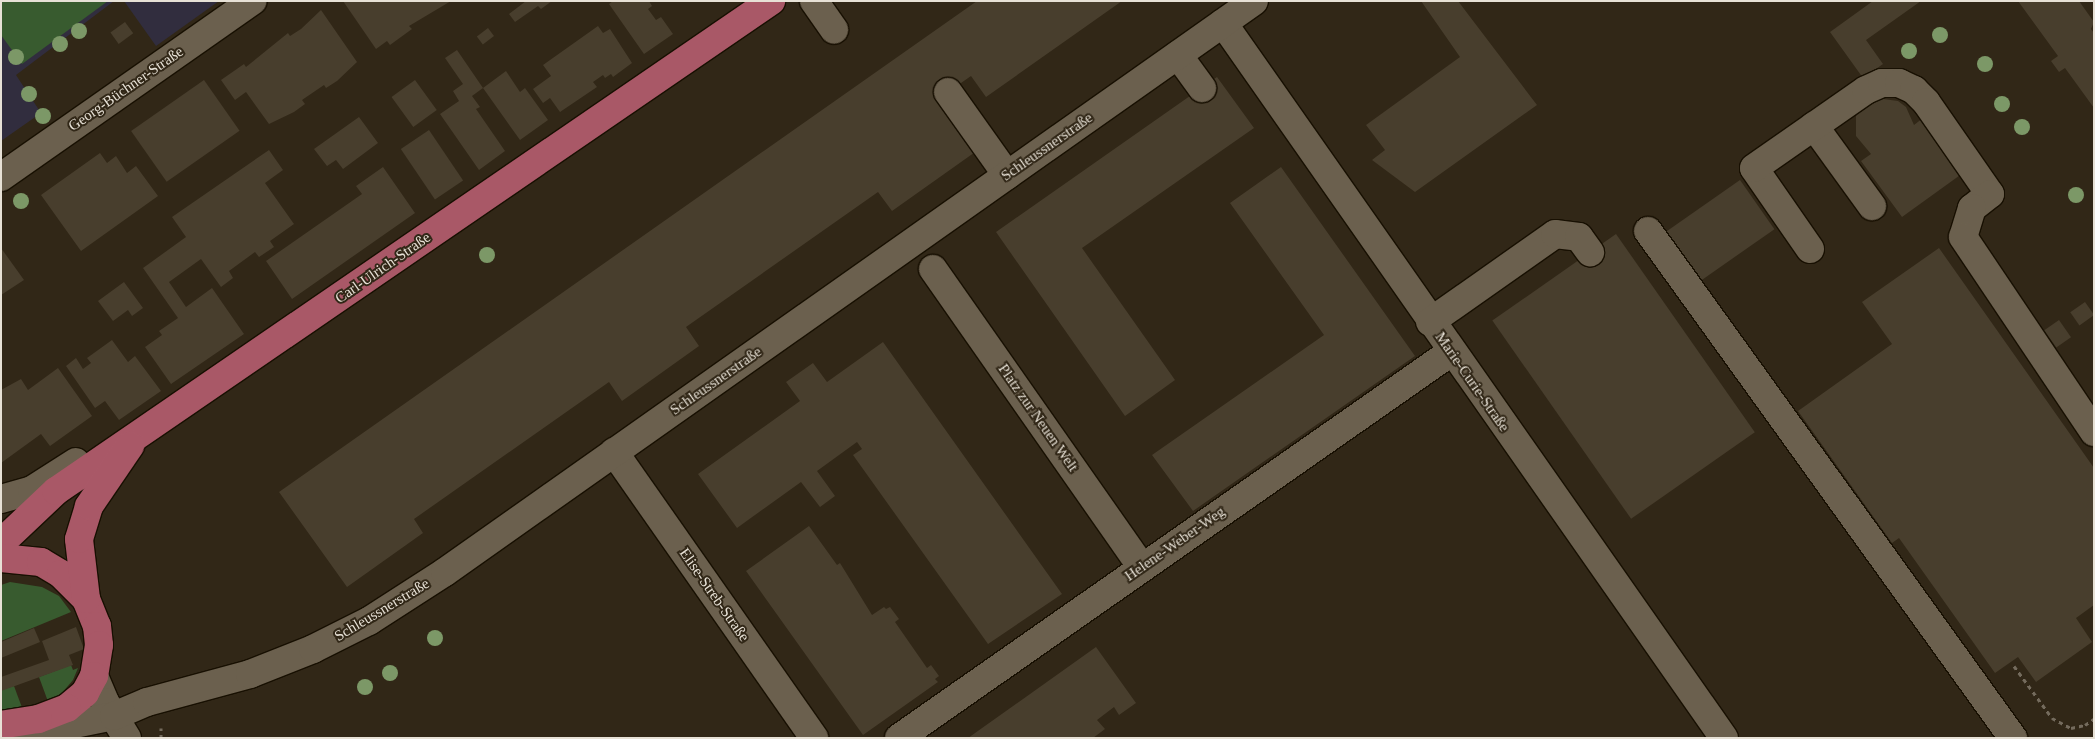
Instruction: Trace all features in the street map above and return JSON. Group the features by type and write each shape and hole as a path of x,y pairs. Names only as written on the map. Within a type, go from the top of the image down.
{"main road":[{"name":"Carl-Ulrich-Straße","path":"2,546 56,491 134,440 771,1"},
{"path":"2,729 38,719 67,708 85,693 94,676 99,645 97,626 86,599 79,539 89,506 134,440"},
{"path":"42,562 61,574 86,599"}],"street":[{"name":"Georg-Büchner-Straße","path":"1,177 252,1"},
{"path":"814,1 834,30"},
{"name":"Schleussnerstraße","path":"31,736 115,719 148,702 250,674 313,649 369,621 445,572 1254,1"},
{"name":"Marie-Curie-Straße","path":"1223,23 1451,352 1724,738"},
{"path":"1178,55 1202,88"},
{"path":"1810,249 1754,168 1866,90 1882,83 1899,83 1914,90 1926,102 1990,194 1972,208 1963,237 2094,432"},
{"path":"955,87 1014,170"},
{"path":"1814,126 1872,206"},
{"path":"1648,231 2013,738"},
{"path":"1430,322 1555,234 1579,237 1590,252"},
{"name":"Platz zur Neuen Welt","path":"933,269 1142,567"},
{"name":"Helene-Weber-Weg","path":"899,738 1451,352"},
{"path":"1,499 32,490 90,454 134,440"},
{"name":"Elise-Streb-Straße","path":"614,452 814,738"},
{"path":"2,546 42,562"},
{"path":"94,676 115,719"},
{"name":"Schleussnerstraße","path":"67,708 115,719"},
{"path":"2,729 31,736"}],"path":[{"path":"2014,666 2052,718 2071,728 2085,725 2094,719"}],"shaded area":[{"path":"1,1 114,1 16,75 41,113 1,141"},
{"path":"124,1 219,1 156,46"}],"green space":[{"path":"1,1 108,1 22,64 1,35"},
{"path":"10,582 42,587 59,596 71,612 1,641 1,585"},
{"path":"71,665 73,670 78,668 73,680 50,707 39,677"},
{"path":"14,686 24,713 1,711 1,690"}],"building":[{"path":"343,1 451,1 409,26 412,29 390,45 387,41 376,49"},
{"path":"526,1 552,1 541,9 538,6 515,22 509,14"},
{"path":"613,1 649,1 652,6 648,9 656,20 661,17 673,34 644,54 609,4"},
{"path":"977,1 1122,1 986,97 971,76 941,97 978,150 892,211 878,192 686,327 699,346 622,401 609,382 414,519 423,533 347,587 279,492"},
{"path":"1421,1 1458,1 1537,105 1415,192 1372,160 1385,150 1366,125 1460,57"},
{"path":"1873,1 1921,1 1866,40 1883,64 1863,78 1830,32"},
{"path":"2018,1 2079,1 2094,22 2091,29 2094,33 2094,108 2065,68 2059,72 2051,61 2058,56"},
{"path":"321,10 357,62 337,81 326,88 324,85 302,100 305,104 294,112 269,124 246,92 235,100 221,80 244,64 246,67 288,33 290,36 301,29"},
{"path":"125,22 133,33 119,44 110,33"},
{"path":"598,26 603,33 610,29 632,63 613,77 611,74 605,78 603,75 593,82 597,87 560,112 550,98 543,103 533,89 551,76 543,65"},
{"path":"488,28 494,36 483,44 477,36"},
{"path":"457,50 483,88 472,96 480,107 476,109 505,151 479,170 440,114 459,101 453,91 463,84 445,58"},
{"path":"506,71 520,92 525,88 548,120 520,140 483,88"},
{"path":"1217,77 1254,128 1082,248 1175,380 1125,416 996,232"},
{"path":"204,80 240,131 167,182 131,131"},
{"path":"415,80 437,110 413,127 392,97"},
{"path":"1876,98 1898,101 1906,107 1914,125 1923,118 1963,173 1902,217 1861,161 1871,154 1856,136 1856,116 1862,107"},
{"path":"359,117 378,143 343,169 336,160 327,166 314,149"},
{"path":"429,130 463,181 435,200 401,149"},
{"path":"269,150 283,170 265,183 294,224 270,241 274,247 259,257 255,252 229,271 233,278 221,287 201,259 169,282 186,307 212,288 244,334 171,384 145,347 162,335 159,331 178,318 143,268 186,237 172,217"},
{"path":"100,153 107,163 116,156 127,173 136,166 158,196 81,251 41,195"},
{"path":"383,167 415,213 292,299 266,261 362,194 356,186"},
{"path":"1281,167 1415,356 1193,511 1152,455 1324,335 1230,203"},
{"path":"1740,180 1774,229 1696,284 1661,235"},
{"path":"1616,234 1755,432 1631,519 1492,321"},
{"path":"1,248 24,280 1,295"},
{"path":"1939,248 2094,468 2094,605 2076,618 2092,642 2036,682 2018,657 1995,673 1899,538 1892,543 1798,411 1892,344 1862,302"},
{"path":"124,282 143,308 132,316 128,310 113,321 98,301"},
{"path":"2085,302 2094,315 2079,325 2070,312"},
{"path":"2059,320 2071,337 2056,348 2044,330"},
{"path":"112,340 128,362 135,356 161,391 119,420 105,401 95,408 66,366 76,358 83,369 91,363 87,358"},
{"path":"883,342 1062,594 988,644 853,455 862,449 857,442 817,471 835,496 820,507 801,482 737,528 698,474 800,401 786,382 813,363 827,382"},
{"path":"58,368 92,416 50,446 41,434 1,463 1,390 21,379 28,390"},
{"path":"809,526 837,565 840,563 872,615 884,607 886,609 890,607 899,619 895,622 927,668 931,665 939,676 935,679 938,682 863,735 746,571"},
{"path":"76,627 84,649 69,655 73,665 1,691 1,677 49,660 42,641"},
{"path":"34,628 40,642 1,658 1,642"},
{"path":"1096,647 1136,703 1119,715 1114,707 1097,720 1105,729 1093,738 968,738"}]}
